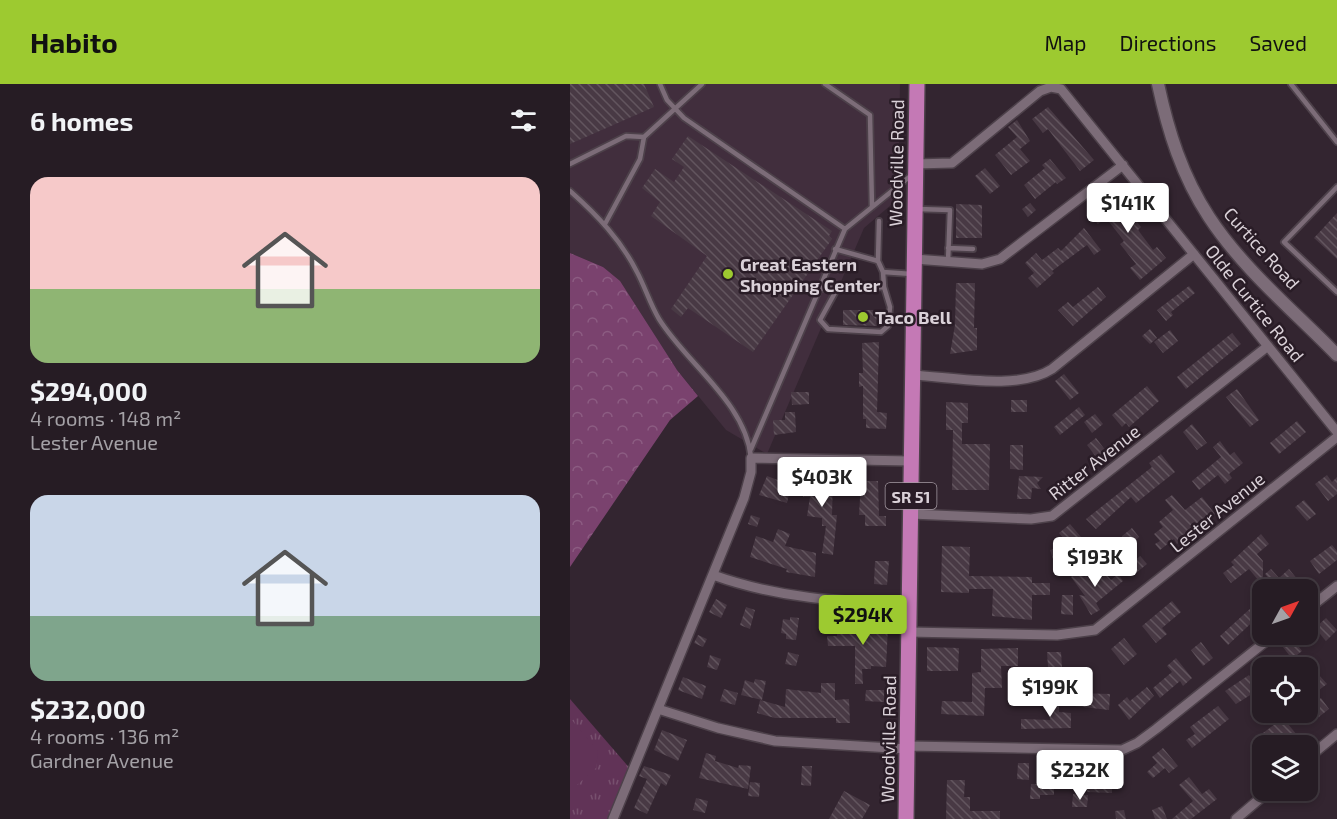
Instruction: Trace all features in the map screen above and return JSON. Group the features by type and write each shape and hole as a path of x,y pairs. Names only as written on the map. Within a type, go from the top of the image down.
{"main road":[{"name":"Woodville Road","path":"906,819 916,84"}],"street":[{"name":"Curtice Road","path":"1158,84 1176,152 1209,217 1240,256 1337,355"},
{"name":"Olde Curtice Road","path":"915,168 952,163 1037,93 1054,86 1064,92 1337,432"},
{"path":"913,267 948,262 982,264 1000,259 1123,165"},
{"path":"912,375 1017,380 1038,377 1052,369 1194,254"},
{"name":"Ritter Avenue","path":"910,514 1021,518 1052,516 1268,346"},
{"name":"Lester Avenue","path":"909,632 1057,635 1095,630 1337,437"},
{"path":"613,819 744,498 751,472 751,454 911,461"},
{"path":"713,575 755,589 801,598 909,604"},
{"path":"1318,601 1337,586"},
{"path":"658,709 718,728 775,741 908,748 1122,750 1137,743 1156,729 1261,645"},
{"path":"1318,750 1337,734"},
{"path":"1236,819 1257,801"}],"lane":[{"path":"660,84 673,108 845,229"},
{"path":"604,224 640,159 644,137 673,108 702,84"},
{"path":"825,84 870,116 872,207"},
{"path":"1291,84 1337,142"},
{"path":"570,164 626,136 644,137"},
{"path":"751,454 845,229 915,168"},
{"path":"1337,187 1284,242 1337,292"},
{"path":"570,191 604,224 626,252 657,317 739,418 751,454"},
{"path":"914,209 950,210 948,262"},
{"path":"837,289 820,320 828,329 881,332 888,326 890,307 884,287 883,272 878,261 879,221"},
{"path":"948,248 973,249"},
{"path":"835,249 878,261"},
{"path":"883,272 913,267"},
{"path":"1332,287 1337,282"},
{"path":"818,289 884,287"}],"shaded area":[{"name":"Great Eastern Shopping Center","path":"570,84 900,84 898,199 864,228 767,454 726,430 677,370 603,267 570,253"}],"green space":[{"path":"570,253 603,267 620,281 677,370 698,396 670,420 570,567"},
{"path":"570,699 633,772 613,819 570,819"},
{"path":"570,718 598,751 596,768 570,791"}],"building":[{"path":"570,84 644,84 654,107 570,144"},
{"path":"1048,107 1094,160 1080,171 1048,129 1043,133 1032,119"},
{"path":"1017,120 1030,141 1020,149 1030,161 1011,175 995,155 1017,137 1008,127"},
{"path":"688,136 832,231 829,236 832,239 753,352 688,308 681,317 671,309 707,256 651,216 660,202 642,188 655,169 674,182 684,167 672,159"},
{"path":"1050,159 1066,178 1057,184 1056,182 1035,199 1024,185 1045,168 1042,165"},
{"path":"985,168 1000,186 990,194 975,176"},
{"path":"1113,191 1141,227 1138,230 1153,250 1157,247 1166,258 1140,280 1130,268 1136,264 1120,244 1124,241 1106,218 1098,224 1088,212"},
{"path":"1030,203 1036,210 1028,217 1022,209"},
{"path":"956,204 982,205 982,238 956,238"},
{"path":"1337,213 1337,259 1314,238"},
{"path":"1084,228 1101,250 1094,255 1087,245 1052,271 1054,273 1037,288 1028,278 1034,273 1025,263 1036,253 1042,260 1058,248 1061,251"},
{"path":"956,283 975,283 974,328 977,328 977,350 950,354 955,325"},
{"path":"1189,286 1195,293 1171,312 1173,315 1166,321 1157,310"},
{"path":"1098,287 1106,297 1073,326 1058,310 1068,302 1073,307"},
{"path":"843,310 880,310 880,326 843,325"},
{"path":"1150,329 1157,338 1150,344 1142,336"},
{"path":"1170,330 1178,341 1163,353 1154,342"},
{"path":"1232,333 1241,344 1186,389 1177,377"},
{"path":"879,342 877,412 887,413 886,429 866,428 866,419 863,419 863,386 859,387 859,373 863,373 862,343"},
{"path":"1064,374 1079,393 1070,400 1055,381"},
{"path":"1147,386 1159,401 1129,427 1126,423 1122,427 1112,415"},
{"path":"1237,389 1259,420 1250,427 1226,397"},
{"path":"791,392 809,392 809,404 792,405"},
{"path":"1011,400 1027,400 1027,412 1011,412"},
{"path":"946,402 968,403 968,423 962,423 962,444 990,444 989,490 952,490 953,430 946,430"},
{"path":"1079,407 1085,415 1060,435 1054,427"},
{"path":"785,412 795,412 796,432 774,435 773,420 785,420"},
{"path":"1095,414 1103,424 1092,433 1084,422"},
{"path":"1297,421 1306,432 1279,454 1270,443"},
{"path":"1192,424 1207,443 1197,450 1183,432"},
{"path":"1096,438 1109,455 1100,462 1087,445"},
{"path":"1220,441 1230,455 1234,452 1243,463 1229,474 1232,478 1225,484 1218,475 1199,490 1192,481 1221,457 1213,447"},
{"path":"1010,445 1023,445 1023,470 1010,469"},
{"path":"1161,454 1175,472 1136,503 1131,497 1096,529 1086,519 1152,467 1149,463"},
{"path":"1327,475 1332,482 1337,477 1337,494 1328,501 1315,484"},
{"path":"767,476 791,485 787,503 759,495"},
{"path":"1019,476 1043,477 1037,483 1041,489 1032,488 1031,499 1017,499"},
{"path":"803,478 833,478 832,515 837,515 833,555 822,553 826,526 822,526 822,518 807,516 810,497 803,497"},
{"path":"861,481 878,481 879,516 886,516 886,526 865,526 865,515 859,515"},
{"path":"1172,495 1185,510 1202,497 1215,514 1177,544 1174,539 1160,550 1155,544 1160,541 1154,534 1163,527 1159,522 1173,510 1165,500"},
{"path":"1304,500 1316,514 1307,521 1295,507"},
{"path":"751,515 760,518 757,527 748,524"},
{"path":"1070,524 1081,537 1070,546 1059,533"},
{"path":"1132,528 1139,537 1130,546 1122,536"},
{"path":"778,529 790,534 785,546 816,553 815,577 786,572 787,569 750,557 756,536 773,542"},
{"path":"1261,534 1269,544 1257,554 1263,561 1263,579 1257,579 1249,569 1231,583 1223,573 1234,565 1231,562"},
{"path":"1332,545 1337,551 1337,560 1319,574 1310,561"},
{"path":"942,546 970,547 969,576 1032,577 1032,583 1050,583 1050,595 1032,595 1032,620 992,616 993,589 969,589 969,593 941,592"},
{"path":"1061,547 1065,558 1054,562 1050,550"},
{"path":"1140,556 1147,564 1136,573 1130,565"},
{"path":"875,561 889,561 887,585 874,584"},
{"path":"1101,568 1111,580 1118,574 1123,581 1096,603 1100,610 1091,615 1079,595 1085,596 1071,577 1079,571 1084,577 1093,570 1095,573"},
{"path":"1271,569 1279,578 1289,569 1297,579 1269,579 1265,574"},
{"path":"1062,595 1073,595 1073,615 1061,614"},
{"path":"716,599 727,605 721,618 709,612"},
{"path":"1172,601 1181,612 1162,628 1167,634 1156,643 1142,626"},
{"path":"746,607 755,610 750,629 740,625"},
{"path":"1252,607 1252,622 1228,645 1220,636"},
{"path":"790,617 799,618 796,640 786,639 786,634 781,633 783,619 790,620"},
{"path":"1326,618 1337,630 1326,641 1318,632 1318,625"},
{"path":"837,624 870,624 870,626 888,627 886,667 871,666 871,669 862,669 863,684 855,684 855,646 828,646 827,636 837,636"},
{"path":"698,635 707,639 703,647 694,643"},
{"path":"1124,638 1137,654 1124,665 1111,649"},
{"path":"1201,642 1213,658 1203,666 1191,650"},
{"path":"1298,645 1302,651 1294,657 1290,657 1283,647"},
{"path":"927,647 959,648 958,671 927,671"},
{"path":"1018,648 1018,666 1001,666 1002,688 985,688 984,716 941,714 942,701 972,702 972,673 981,672 981,649"},
{"path":"788,652 799,655 796,666 785,664"},
{"path":"1047,652 1061,652 1062,667 1048,667"},
{"path":"710,655 721,659 717,670 707,667"},
{"path":"1176,658 1192,678 1183,686 1180,681 1160,698 1153,688 1172,672 1167,666"},
{"path":"1249,675 1252,679 1252,694 1236,704 1225,691"},
{"path":"1318,676 1327,684 1318,691"},
{"path":"683,677 706,686 702,699 678,690"},
{"path":"1018,678 1027,678 1027,690 1018,690"},
{"path":"755,679 766,681 762,700 741,695 745,680 754,683"},
{"path":"821,683 835,683 835,700 849,699 850,723 836,723 836,718 775,718 757,713 760,700 785,707 786,689 821,693"},
{"path":"1147,687 1154,696 1129,720 1118,705 1127,697 1130,701"},
{"path":"724,689 738,693 735,705 720,701"},
{"path":"866,690 884,690 884,702 865,701"},
{"path":"1058,693 1059,712 1071,713 1071,728 1021,729 1021,719 1050,720 1049,694"},
{"path":"1075,693 1110,694 1109,710 1075,706"},
{"path":"1321,698 1329,709 1318,718 1318,700"},
{"path":"1218,706 1229,719 1192,748 1186,740 1195,734 1190,727"},
{"path":"1276,723 1287,723 1297,735 1265,735 1263,733"},
{"path":"662,730 687,740 678,761 654,750"},
{"path":"1163,748 1178,766 1169,773 1165,768 1153,778 1147,772 1157,763 1152,757"},
{"path":"706,753 716,756 715,761 738,768 739,765 751,766 748,789 699,778"},
{"path":"1018,763 1029,763 1029,780 1017,779"},
{"path":"1088,765 1100,765 1099,784 1112,785 1112,793 1087,792"},
{"path":"644,766 671,775 666,786 661,783 647,814 634,808 647,779 639,776"},
{"path":"802,766 812,766 811,786 801,785"},
{"path":"1051,767 1070,767 1070,777 1064,777 1064,781 1051,781"},
{"path":"1189,777 1202,794 1209,789 1217,799 1191,819 1172,819 1193,801 1179,785"},
{"path":"947,780 965,780 964,797 970,797 970,811 1000,811 1000,819 946,819"},
{"path":"750,782 760,783 759,797 748,796"},
{"path":"1031,784 1054,784 1054,795 1040,795 1040,799 1030,799"},
{"path":"844,791 870,805 862,819 829,819"},
{"path":"1073,794 1088,795 1087,807 1072,807"},
{"path":"696,798 708,801 705,813 693,810"},
{"path":"1162,806 1167,819 1155,819 1152,810"},
{"path":"1124,810 1126,819 1116,819 1115,811"}],"place":[{"name":"Great Eastern Shopping Center","path":"728,274"},
{"name":"Taco Bell","path":"863,317"}]}
